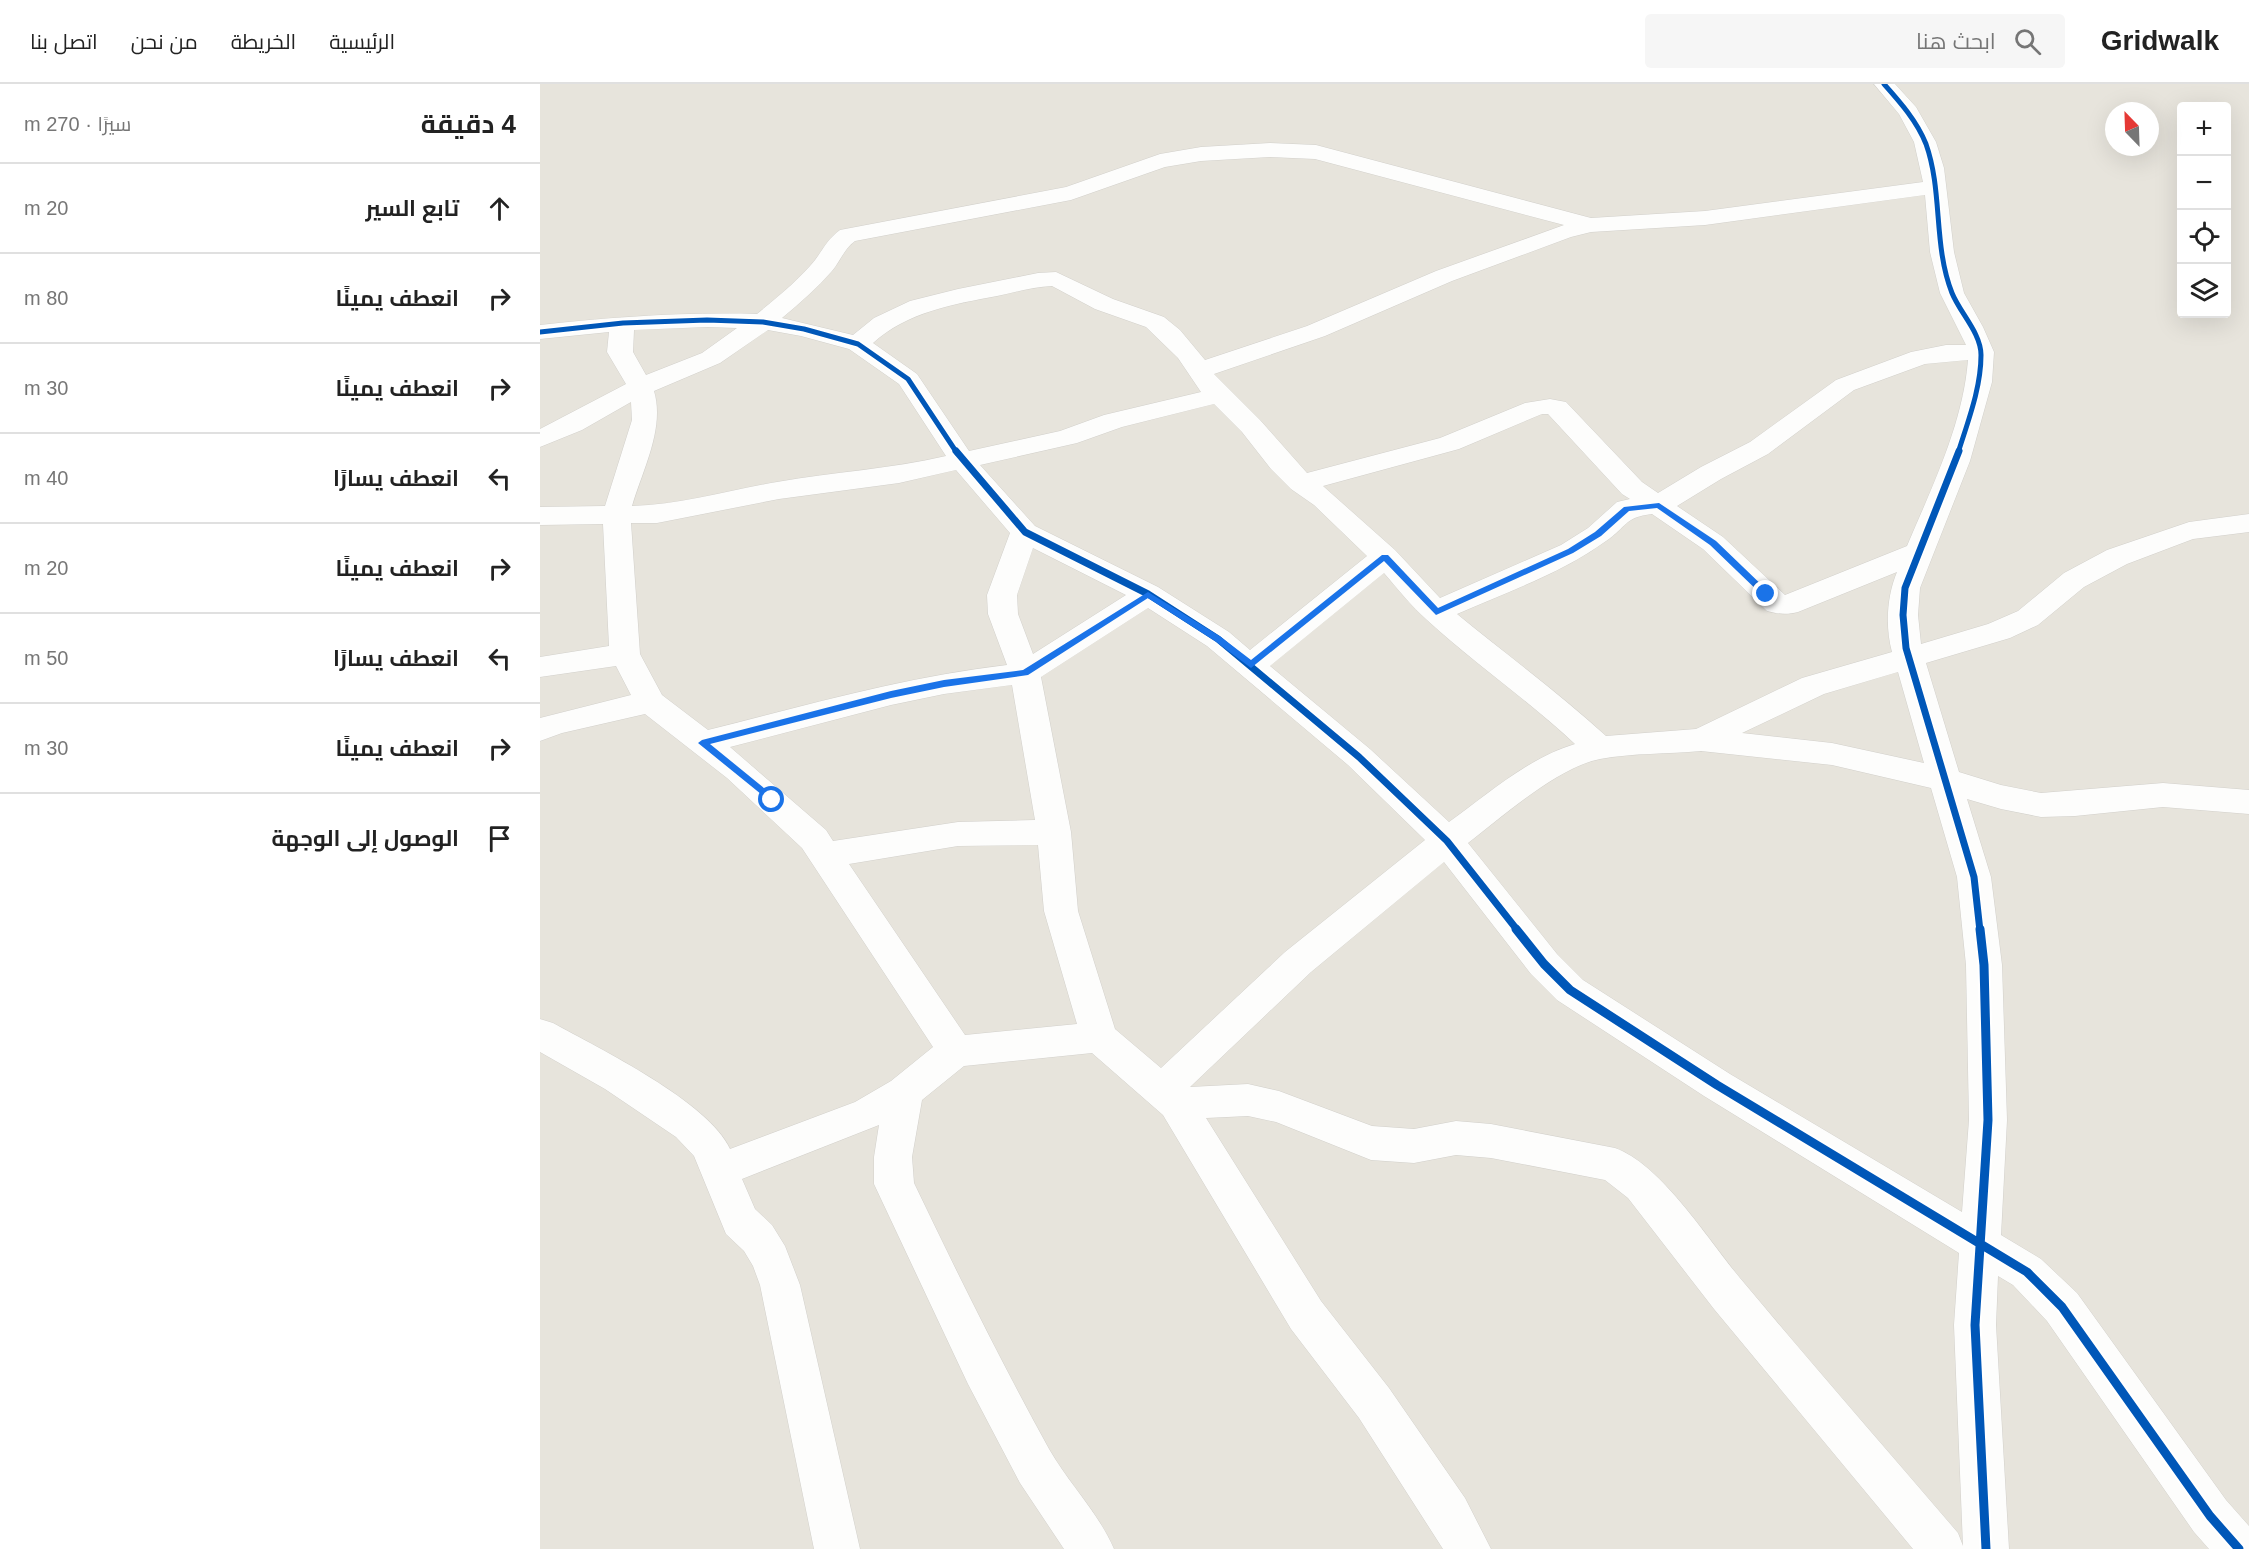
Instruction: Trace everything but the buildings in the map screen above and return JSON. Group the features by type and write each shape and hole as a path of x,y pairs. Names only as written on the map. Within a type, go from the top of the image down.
{"street":[{"path":"1884,84 1908,112 1925,141 1935,187 1942,252 1952,293 1971,327 1981,352 1978,382 1956,461 1905,588 1903,615 1909,660 1974,877 1984,965 1988,1120 1975,1325 1986,1549"},
{"path":"540,439 573,424 640,387 704,362 763,322 809,282 825,264 837,244 848,235 1071,193 1160,161 1201,154 1270,150 1316,152 1591,225"},
{"path":"1199,371 1316,331 1444,276 1537,241 1591,225 1705,218 1935,187"},
{"path":"858,344 880,324 926,304 1038,280 1056,279 1104,304 1155,322 1172,335 1207,383 1251,426 1281,463 1301,483 1324,499 1385,556 1436,612 1515,678 1556,708 1599,748"},
{"path":"540,332 679,319 763,322 804,329 858,344 908,379 963,462 1025,532 1148,594 1218,639 1251,665 1359,757 1447,841 1544,964 1570,990 1718,1085 2027,1272 2062,1307 2210,1516 2239,1549"},
{"path":"623,323 619,341 620,352 640,387 645,405 645,420 616,514 625,654 650,702 772,800 814,839 956,1051"},
{"path":"1436,612 1570,551 1598,534 1627,508 1659,505 1711,473 1759,448 1845,385 1920,357 1946,353 1981,352"},
{"path":"540,516 657,514 769,492 899,475 1068,437 1113,421 1219,395"},
{"path":"1301,483 1460,441 1534,408 1550,405 1557,408 1632,488 1713,543 1777,604 1788,605 1920,552"},
{"path":"1701,740 1786,697 1813,686 1999,632 2028,618 2074,579 2117,558 2189,531 2249,523"},
{"path":"1025,532 1002,595 1003,614 1025,673 1054,832 1061,911 1099,1036 1168,1097 1306,1315 1374,1403 1449,1514 1468,1549"},
{"path":"1251,665 1385,556"},
{"path":"702,743 891,694 944,683 1025,673 1148,594"},
{"path":"540,667 625,654"},
{"path":"540,730 555,724 650,702"},
{"path":"1168,1097 1298,962 1447,841 1534,777 1569,757 1599,748 1701,740 1832,754 2041,805 2163,795 2249,802"},
{"path":"824,855 958,834 1054,832"},
{"path":"540,1034 618,1078 689,1125 709,1146 721,1170 730,1201 740,1221 758,1238 771,1258 780,1285 837,1549"},
{"path":"721,1170 868,1113 904,1092 956,1051 1099,1036"},
{"path":"904,1092 893,1157 894,1184 983,1370 1036,1468 1091,1549"},
{"path":"1168,1097 1248,1100 1279,1107 1371,1143 1414,1146 1456,1138 1491,1141 1615,1165 1642,1186 1729,1296 1942,1549"}],"shaded area":[{"path":"540,84 2249,84 2249,1549 540,1549"}],"cycle path":[{"path":"1884,84 1908,112 1925,142 1933,168 1942,252 1952,293 1971,327 1981,352 1979,382 1956,461 1905,588 1903,615 1906,648 1974,877 1984,965 1988,1120 1975,1325 1986,1549"},
{"path":"540,332 623,323 707,320 763,322 804,329 858,344 908,379 963,462 1025,532 1148,594 1218,639 1359,757 1447,841 1544,964 1570,990 1717,1085 2027,1272 2062,1307 2210,1516 2239,1549"}],"route":[{"path":"772,800 702,743 891,694 944,683 1025,673 1148,594 1218,639 1251,665 1385,556 1436,612 1570,551 1598,534 1627,508 1659,505 1713,543 1766,594"}]}
